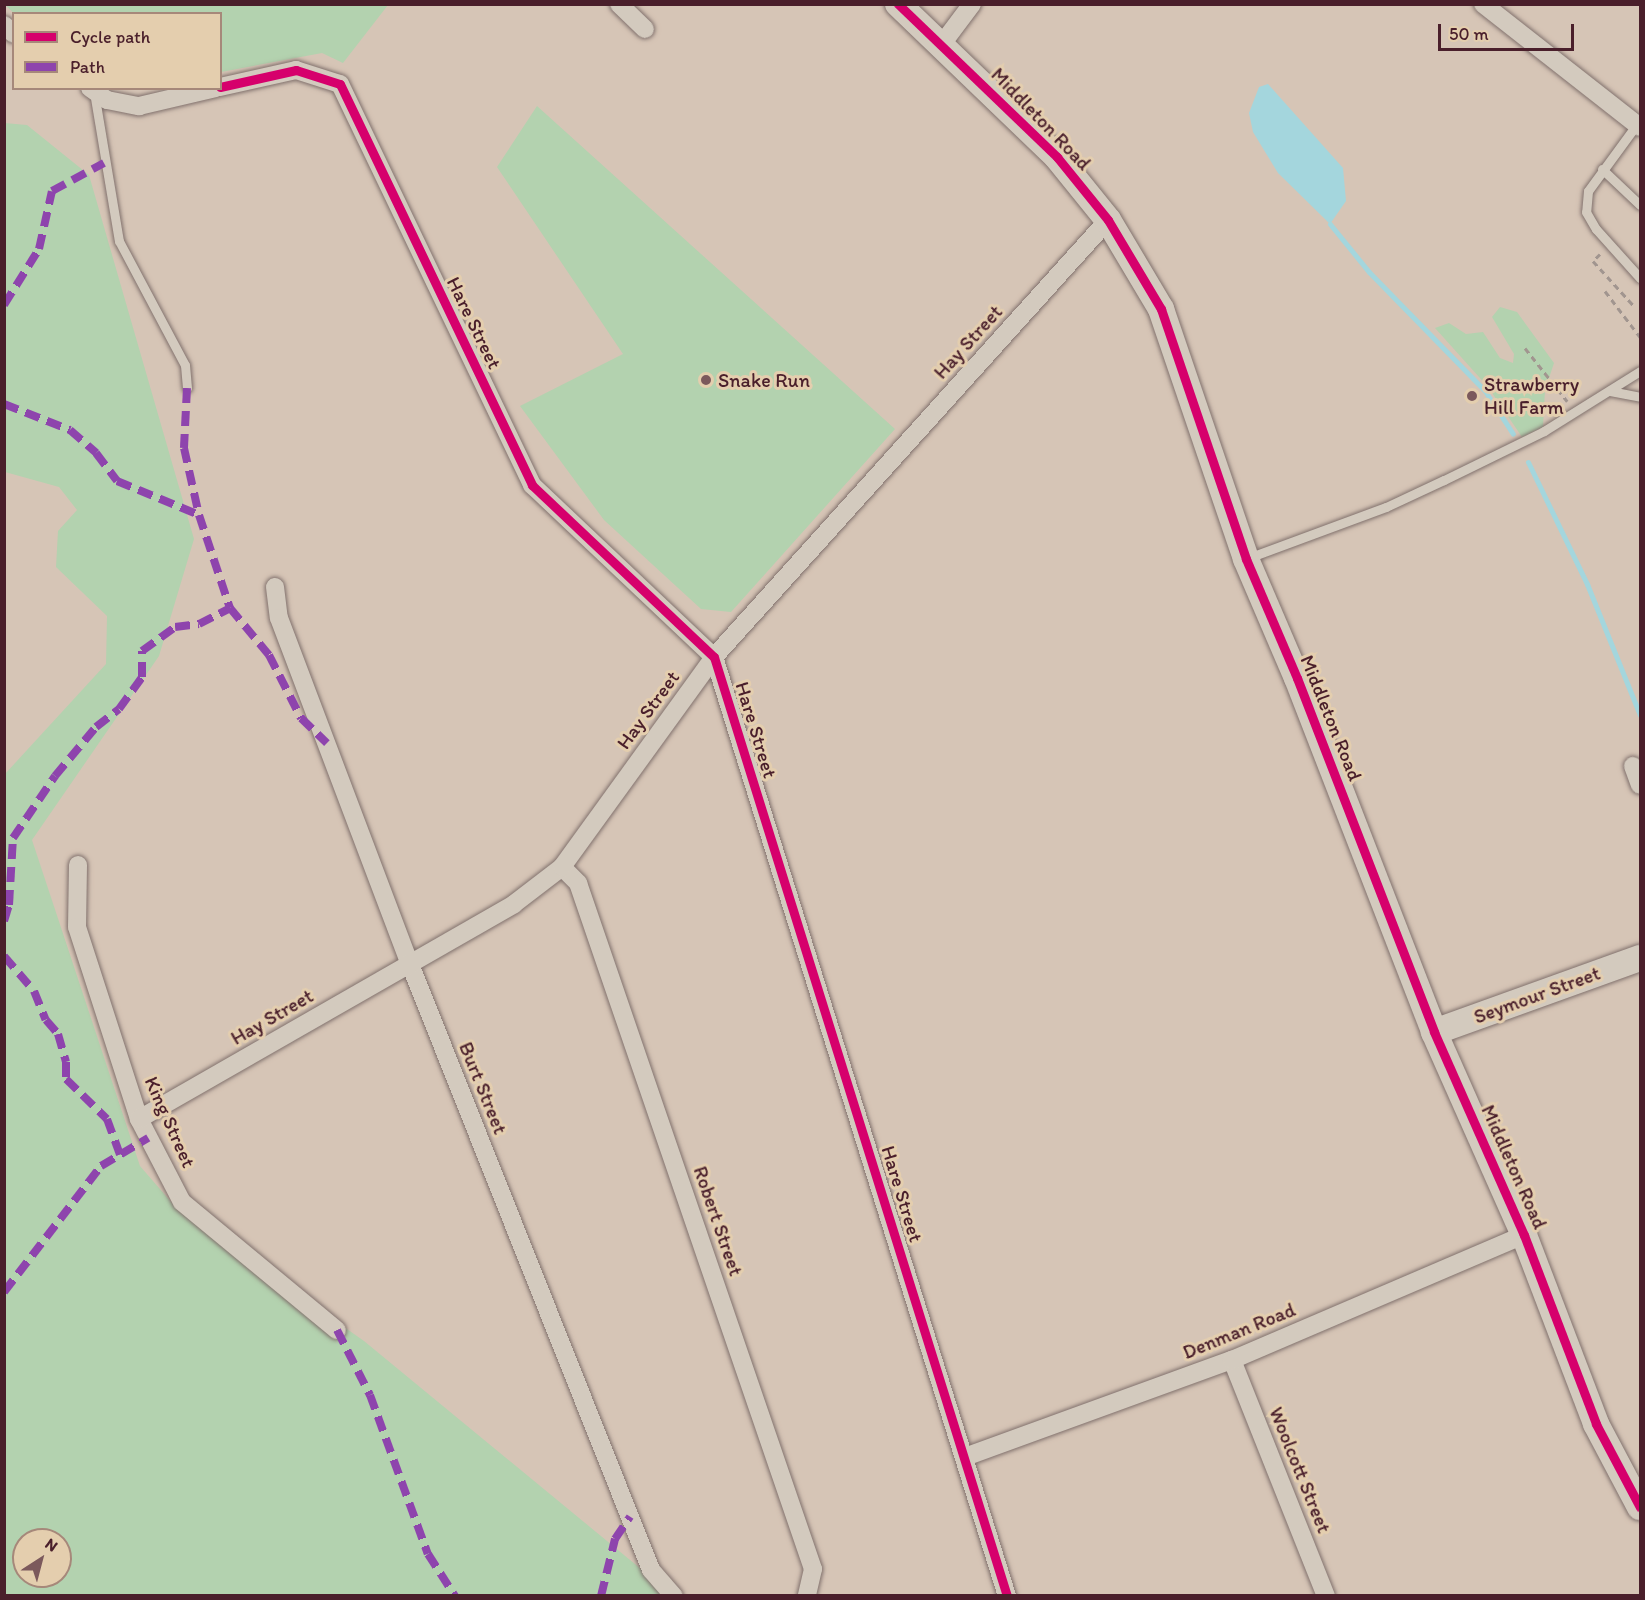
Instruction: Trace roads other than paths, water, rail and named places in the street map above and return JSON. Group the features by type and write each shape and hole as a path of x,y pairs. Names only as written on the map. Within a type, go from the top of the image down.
{"main road":[{"name":"Middleton Road","path":"898,4 1057,157 1108,220 1161,309 1246,559 1297,678 1434,1032 1524,1234 1596,1424 1641,1507"},
{"name":"Seymour Street","path":"1434,1032 1641,958"}],"street":[{"path":"619,4 645,29"},
{"path":"942,44 972,4"},
{"path":"1483,4 1639,125"},
{"name":"Hare Street","path":"222,87 296,70 340,84 532,485 714,657 1007,1596"},
{"path":"97,93 139,106 207,90"},
{"name":"Hay Street","path":"139,1119 514,904 562,867 714,657 1108,220"},
{"name":"Burt Street","path":"275,587 279,618 410,964 651,1570 674,1596"},
{"path":"1633,766 1641,786"},
{"name":"King Street","path":"78,866 77,927 139,1119 182,1202 337,1330"},
{"name":"Robert Street","path":"562,867 578,883 810,1558 813,1569 807,1596"},
{"name":"Denman Road","path":"965,1457 1232,1360 1524,1234"},
{"name":"Woolcott Street","path":"1232,1360 1326,1596"}],"lane":[{"path":"97,93 119,241 185,365 187,388"},
{"path":"1639,125 1602,169 1588,191 1586,212 1611,245 1641,278"},
{"path":"1602,169 1641,205"},
{"path":"1246,559 1386,507 1575,413 1641,371"},
{"path":"1610,391 1641,398"}],"water":[{"path":"1268,84 1343,168 1346,201 1330,224 1278,173 1253,132 1249,113 1259,87"}],"waterway":[{"path":"1330,224 1369,272 1485,391 1513,434"},
{"path":"1528,462 1587,584 1640,715"}],"place":[{"name":"Snake Run","path":"706,380"},
{"name":"Strawberry Hill Farm","path":"1472,396"}]}
